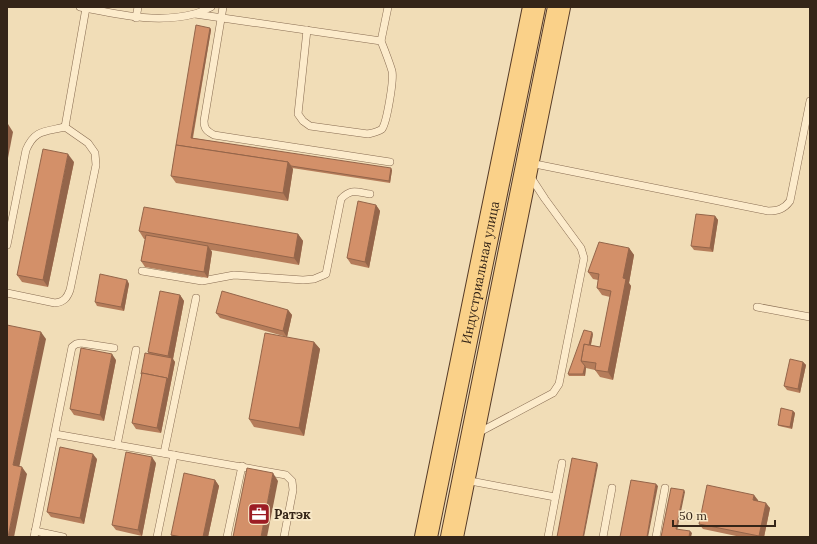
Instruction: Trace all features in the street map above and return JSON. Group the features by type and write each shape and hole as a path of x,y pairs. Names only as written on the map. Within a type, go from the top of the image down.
{"main road":[{"name":"Индустриальная улица","path":"426,537 534,7"},
{"name":"Индустриальная улица","path":"452,537 559,7"}],"lane":[{"path":"136,18 138,7"},
{"path":"223,7 204,121 204,127 207,132 214,135 390,162"},
{"path":"307,30 298,114 303,121 310,126 368,134 375,133 381,129 385,122 393,82 392,72 381,41 388,7"},
{"path":"65,127 83,8 136,18 177,17 195,14 209,8"},
{"path":"195,14 381,41"},
{"path":"527,166 777,211 786,206 790,201 810,101"},
{"path":"7,245 26,150 31,140 38,133 65,127 88,143 95,153 96,165 70,290 67,298 61,302 55,303 7,293"},
{"path":"472,436 553,394 561,377 584,258 581,248 545,199 527,166"},
{"path":"142,271 202,281 234,275 303,280 314,279 326,274 341,199 346,193 352,191 370,194"},
{"path":"164,453 196,298"},
{"path":"757,307 810,317"},
{"path":"63,537 35,534 72,347 81,343 114,348"},
{"path":"117,445 136,350"},
{"path":"55,434 286,475 292,481 293,490 284,537"},
{"path":"157,537 174,455"},
{"path":"548,537 562,463"},
{"path":"228,537 242,466"},
{"path":"463,480 555,497"},
{"path":"603,537 612,488"},
{"path":"656,537 665,488"}],"building":[{"path":"196,25 210,28 191,138 391,168 389,181 291,166 288,162 176,145"},
{"path":"176,145 288,162 283,193 171,176"},
{"path":"43,149 68,154 43,280 17,275"},
{"path":"358,201 376,205 365,262 347,258"},
{"path":"144,207 298,234 294,258 139,231"},
{"path":"696,214 715,216 710,248 691,246"},
{"path":"146,235 208,246 204,272 141,261"},
{"path":"599,242 629,248 623,278 626,279 608,372 595,370 596,363 581,361 584,344 600,347 611,291 597,288 599,274 588,272"},
{"path":"100,274 127,280 121,307 95,302"},
{"path":"160,291 180,295 168,356 148,352"},
{"path":"222,291 288,310 283,331 216,313"},
{"path":"7,325 41,332 13,465 22,467 8,537 7,537"},
{"path":"584,330 592,332 589,345 584,344 581,361 585,366 583,374 568,374"},
{"path":"265,333 314,342 299,428 249,419"},
{"path":"81,348 112,354 100,415 70,409"},
{"path":"145,353 172,358 168,379 141,374"},
{"path":"790,359 803,362 798,389 784,386"},
{"path":"142,373 167,378 157,428 132,423"},
{"path":"781,408 793,411 790,427 778,425"},
{"path":"60,447 93,454 80,518 47,512"},
{"path":"126,452 152,457 138,530 112,525"},
{"path":"572,458 597,463 583,537 557,537"},
{"path":"247,468 273,473 261,537 233,537"},
{"path":"184,473 215,480 203,537 182,537 171,535"},
{"path":"631,480 656,484 647,537 620,537"},
{"path":"707,485 754,495 753,500 766,503 759,536 699,524"},
{"path":"671,488 684,490 676,529 690,531 689,537 661,537"}],"place":[{"name":"Ратэк","path":"259,514"}]}
